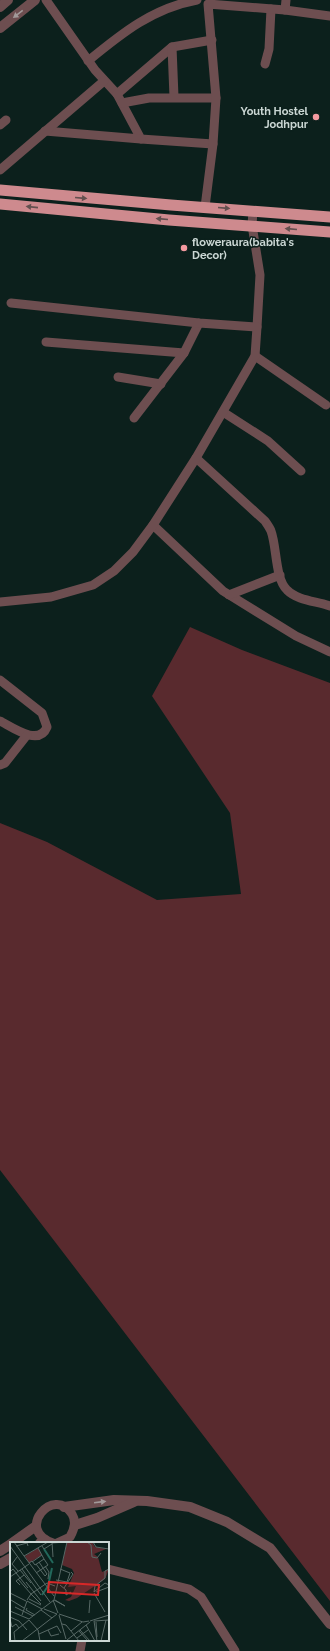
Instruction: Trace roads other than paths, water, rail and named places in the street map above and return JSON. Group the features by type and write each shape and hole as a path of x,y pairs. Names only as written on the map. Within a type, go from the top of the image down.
{"highway":[{"path":"0,190 171,206 205,207 330,217"},
{"path":"0,204 169,220 330,232"}],"street":[{"path":"0,7 8,0"},
{"path":"0,28 35,0"},
{"path":"46,0 88,61 117,94 141,139"},
{"path":"88,61 141,20 173,5 196,0"},
{"path":"285,10 286,0"},
{"path":"205,207 213,144 216,98 212,40 206,2 330,16"},
{"path":"265,64 269,49 271,9"},
{"path":"117,94 172,47 212,40"},
{"path":"172,47 174,97"},
{"path":"0,170 104,81"},
{"path":"122,103 149,98 216,98"},
{"path":"45,131 213,144"},
{"path":"0,602 51,597 93,585 114,571 133,552 153,525 224,412 255,356 260,275 252,225 253,211"},
{"path":"11,303 199,323 257,327"},
{"path":"134,418 184,353 199,323"},
{"path":"46,342 184,353"},
{"path":"255,356 326,405"},
{"path":"118,377 161,384"},
{"path":"224,412 268,440 301,471"},
{"path":"196,458 265,521 271,531 280,575 287,591 299,598 330,606"},
{"path":"153,525 229,595 296,636 330,652"},
{"path":"229,595 280,575"},
{"path":"0,680 42,713 47,727 45,732 40,735 27,735 0,721"},
{"path":"0,765 5,763 27,735"},
{"path":"46,1542 39,1535 36,1526 39,1514 44,1509 54,1505 64,1507 114,1500 147,1501 190,1507 227,1522 270,1548 330,1624"},
{"path":"75,1525 97,1518 136,1501"},
{"path":"64,1507 73,1516 75,1525 68,1541"},
{"path":"12,1542 36,1526"},
{"path":"0,1551 10,1544"},
{"path":"0,1564 10,1559"},
{"path":"109,1569 189,1589 201,1596 235,1651"},
{"path":"80,1651 82,1641"}],"place":[{"name":"Youth Hostel Jodhpur","path":"316,117"},
{"name":"floweraura(babita's Decor)","path":"184,248"}]}
